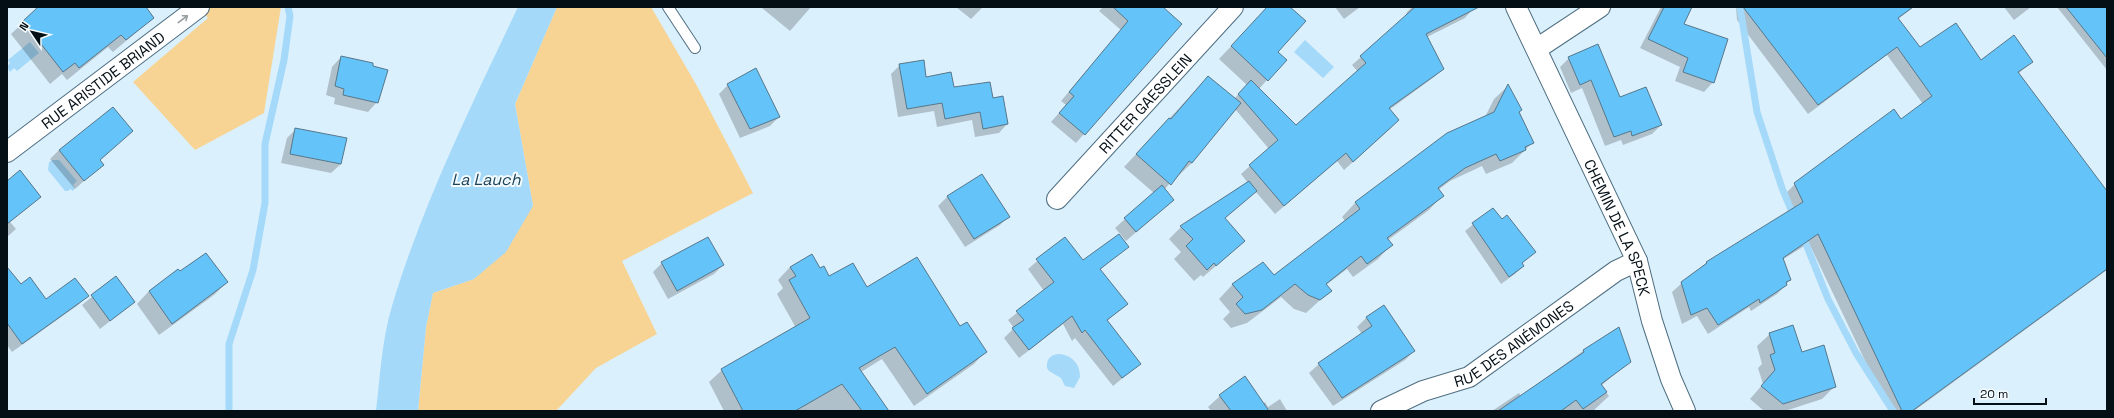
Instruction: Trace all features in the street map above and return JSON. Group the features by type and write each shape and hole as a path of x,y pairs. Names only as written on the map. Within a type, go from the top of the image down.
{"street":[{"name":"RUE ARISTIDE BRIAND","path":"7,152 199,7"},
{"name":"RITTER GAESSLEIN","path":"1057,199 1232,7"},
{"name":"CHEMIN DE LA SPECK","path":"1516,7 1538,48 1637,261 1652,321 1671,379 1686,411"},
{"path":"1538,48 1600,7"},
{"name":"RUE DES ANÉMONES","path":"1381,411 1423,391 1469,377 1616,271 1637,261"}],"lane":[{"path":"668,7 695,48"}],"shaded area":[{"path":"198,7 281,7 264,113 195,150 133,82 208,18"},
{"path":"557,7 651,7 697,86 753,193 622,261 657,334 596,368 556,411 418,411 426,327 433,293 474,279 533,206 515,104"}],"water":[{"name":"La Lauch","path":"518,7 557,7 515,104 533,206 506,252 474,279 433,293 426,327 418,411 376,411 386,332 392,306 404,268 449,154"},
{"path":"1305,40 1334,67 1323,78 1294,52"},
{"path":"30,42 39,53 17,71 14,68 10,72 7,67 10,63 8,60"},
{"path":"59,160 77,181 73,185 75,188 73,191 70,189 65,191 48,170 49,162"},
{"path":"1054,355 1065,355 1075,361 1079,368 1080,377 1074,388 1065,386 1061,378 1049,371 1047,368 1048,360"}],"building":[{"path":"38,7 146,7 154,18 126,40 121,35 79,68 75,63 63,72 23,21"},
{"path":"1113,7 1163,7 1182,24 1085,135 1059,113 1074,96 1069,92 1128,21"},
{"path":"1267,7 1290,7 1306,21 1278,52 1287,60 1268,81 1231,46"},
{"path":"1415,7 1479,7 1426,34 1444,69 1389,108 1399,120 1353,162 1346,153 1284,206 1249,165 1278,140 1238,94 1251,80 1296,125 1366,63 1360,56"},
{"path":"1664,7 1692,7 1684,24 1728,39 1714,83 1683,72 1688,58 1648,39"},
{"path":"1743,7 1913,7 1898,18 1920,47 1956,23 1981,60 2014,35 2033,62 2018,72 2107,191 2107,269 1912,411 1902,411 1818,234 1783,258 1791,280 1786,282 1787,285 1760,303 1759,299 1718,325 1707,308 1691,315 1681,282 1707,263 1706,262 1803,202 1794,183 1894,109 1901,119 1932,96 1897,47 1818,105"},
{"path":"2066,7 2107,7 2107,58"},
{"path":"1598,44 1620,97 1646,87 1662,125 1632,136 1631,131 1614,137 1591,80 1580,85 1568,57"},
{"path":"341,56 373,63 373,66 388,70 378,103 343,95 344,89 335,86"},
{"path":"924,60 926,77 951,72 954,87 990,82 993,98 1003,96 1008,124 983,129 980,112 945,119 942,103 907,109 899,64"},
{"path":"756,68 780,117 750,129 727,84"},
{"path":"1208,76 1241,103 1192,163 1189,161 1171,185 1136,154 1169,118 1171,119"},
{"path":"1508,84 1522,110 1519,112 1534,143 1525,147 1526,150 1500,161 1496,154 1465,168 1438,188 1444,196 1387,238 1393,245 1367,264 1361,256 1326,284 1332,291 1320,300 1308,295 1295,284 1262,310 1245,314 1236,304 1243,297 1232,284 1263,262 1274,275 1360,209 1355,202 1447,133 1494,112"},
{"path":"113,107 133,131 100,160 104,165 84,181 59,150"},
{"path":"295,128 347,138 341,164 290,154"},
{"path":"20,170 41,197 7,224 7,181"},
{"path":"982,174 1010,217 974,239 947,196"},
{"path":"1249,181 1257,191 1225,218 1245,241 1216,266 1214,263 1207,270 1186,246 1193,239 1180,226"},
{"path":"1162,185 1174,200 1136,232 1124,218"},
{"path":"1493,208 1502,219 1507,215 1536,252 1522,263 1524,266 1509,277 1472,223"},
{"path":"1119,234 1129,247 1100,269 1128,304 1107,320 1141,364 1122,378 1085,330 1082,333 1072,316 1029,350 1012,328 1024,320 1016,311 1054,282 1036,259 1065,237 1083,260"},
{"path":"708,237 724,265 677,291 661,262"},
{"path":"206,253 228,282 172,324 149,291 178,269 180,271"},
{"path":"812,254 820,268 824,266 829,276 853,263 867,287 917,257 960,326 967,322 987,352 927,394 895,347 859,368 889,411 862,411 842,384 795,411 743,411 721,369 810,318 789,280 796,276 790,267"},
{"path":"7,267 21,284 30,277 46,299 75,278 89,296 22,344 7,323"},
{"path":"116,276 135,302 110,321 91,295"},
{"path":"1384,305 1415,351 1342,398 1318,363 1372,326 1366,317"},
{"path":"1793,325 1802,352 1824,345 1836,387 1783,404 1761,386 1775,370 1770,355 1775,353 1769,333"},
{"path":"1619,327 1631,362 1601,384 1607,392 1583,409 1576,400 1561,411 1498,411 1584,352 1583,350"},
{"path":"1245,376 1269,411 1231,411 1219,395"}],"waterway":[{"path":"229,411 229,344 253,270 265,203 265,144 284,60 290,16 288,7"},
{"path":"1740,7 1757,112 1782,188 1794,217"},
{"path":"1802,234 1828,299 1856,353 1893,411"}]}
